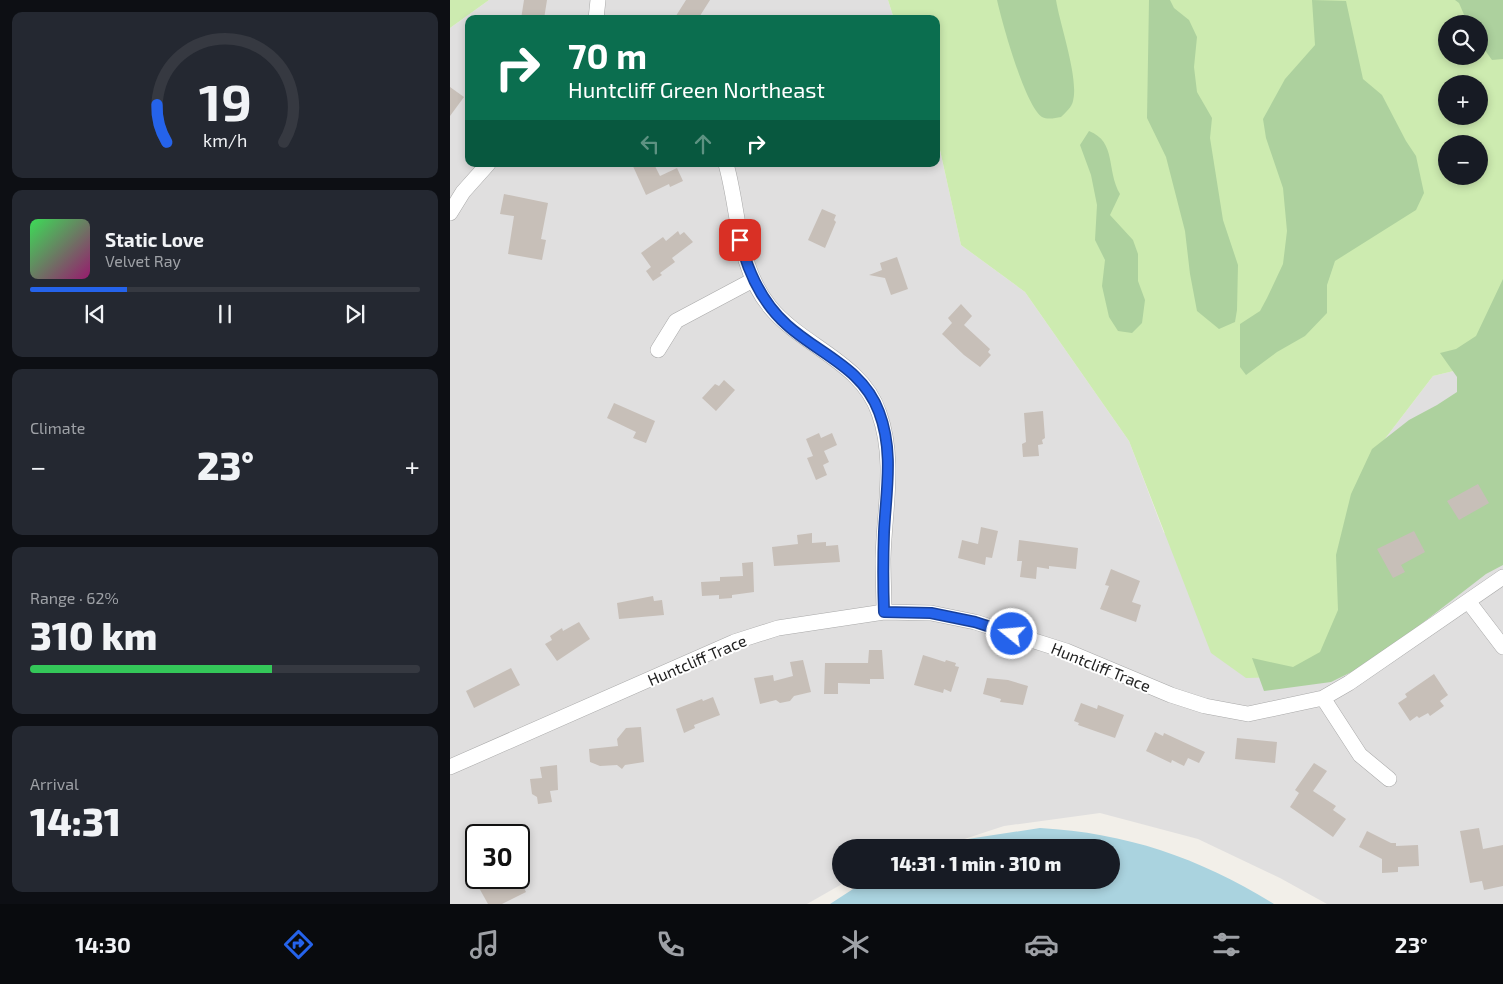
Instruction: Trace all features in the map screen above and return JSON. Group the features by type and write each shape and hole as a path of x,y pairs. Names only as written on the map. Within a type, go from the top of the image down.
{"street":[{"path":"596,15 598,0"},
{"path":"450,213 464,192 485,167"},
{"path":"727,167 740,240 753,280 769,305 786,324 857,377 879,411 886,435 888,457 883,560 884,612"},
{"path":"658,350 676,321 753,280"},
{"name":"Huntcliff Trace","path":"450,767 734,642 778,628 884,612 931,613 975,622 1066,651 1170,695 1205,706 1248,714 1323,698 1349,683 1503,577"},
{"path":"1468,601 1503,647"},
{"path":"1323,698 1360,756 1389,779"}],"shaded area":[{"path":"489,0 888,0 893,15 468,15"},
{"path":"465,17 465,167 940,167 940,150 961,245 1025,292 1129,441 1164,533 1368,461 1433,376 1503,359 1503,904 1327,904 1280,878 1198,839 1100,813 1004,826 964,839 832,839 833,889 807,904 450,904 450,28"}],"green space":[{"path":"450,0 489,0 468,15 465,15 465,17 450,28"},
{"path":"888,0 1503,0 1503,359 1433,376 1368,461 1341,638 1306,676 1246,678 1211,653 1129,441 1025,292 961,245 940,150 940,15 893,15"},
{"path":"997,0 1056,0 1071,66 1074,91 1071,105 1061,117 1044,118 1035,110 1015,63"},
{"path":"1149,0 1170,0 1174,8 1189,20 1197,37 1194,67 1197,92 1212,118 1210,138 1223,220 1238,265 1235,322 1219,329 1197,311 1185,231 1166,157 1147,118"},
{"path":"1312,0 1346,1 1363,79 1382,95 1416,156 1424,193 1416,210 1335,261 1327,285 1327,313 1305,336 1277,352 1246,375 1240,367 1240,324 1260,311 1267,298 1283,264 1287,231 1283,188 1266,138 1263,119 1285,79 1315,45"},
{"path":"1455,0 1503,0 1503,59 1492,60 1488,54 1488,15 1464,15 1459,3"},
{"path":"1089,131 1104,142 1120,194 1110,215 1133,240 1138,254 1138,281 1145,300 1142,323 1132,333 1118,331 1109,317 1102,286 1105,260 1095,240 1097,205 1091,175 1080,145"},
{"path":"1503,279 1503,565 1486,574 1372,662 1331,682 1264,691 1252,658 1293,667 1320,652 1338,610 1336,555 1351,494 1372,449 1409,420 1457,392 1457,377 1440,353 1456,349 1476,336"}],"water":[{"path":"1040,828 1118,839 968,839"},
{"path":"1120,839 1190,861 1218,873 1274,904 830,904 853,889 1120,889"}],"building":[{"path":"524,0 547,0 545,15 522,15"},
{"path":"686,0 710,0 701,15 677,15"},
{"path":"450,87 464,97 450,116"},
{"path":"633,167 656,167 660,176 677,168 683,181 670,187 669,184 646,195"},
{"path":"504,194 548,203 541,239 546,240 542,260 508,254 514,216 500,214"},
{"path":"822,209 836,215 834,220 836,222 825,248 808,240"},
{"path":"678,231 680,235 684,232 693,242 672,258 675,262 653,281 646,271 651,267 641,253 663,237 666,241"},
{"path":"897,257 908,289 891,295 885,278 869,275 882,270 880,263"},
{"path":"961,304 972,316 964,325 990,349 988,352 991,355 980,367 942,334 952,323 948,318"},
{"path":"724,380 735,390 716,411 702,398 715,384 719,386"},
{"path":"614,403 655,421 646,443 633,438 636,432 607,418"},
{"path":"1043,411 1045,438 1042,440 1043,444 1038,445 1039,456 1023,457 1022,444 1026,442 1024,413"},
{"path":"819,433 821,438 832,433 837,445 824,451 829,462 823,465 827,475 816,480 807,458 813,456 806,439"},
{"path":"1478,484 1489,503 1459,520 1447,501"},
{"path":"981,527 998,531 992,558 986,557 985,565 958,558 962,540 978,544"},
{"path":"1414,531 1425,552 1401,565 1405,572 1393,578 1377,549"},
{"path":"812,533 812,543 826,542 826,546 838,545 840,562 774,566 772,547 798,544 797,535"},
{"path":"1019,540 1078,548 1076,569 1049,566 1049,569 1037,567 1036,579 1020,577 1022,561 1017,561"},
{"path":"753,562 754,592 732,595 732,598 719,599 719,595 702,596 701,582 720,581 720,577 743,576 742,563"},
{"path":"1111,569 1140,581 1132,602 1141,605 1136,622 1100,609 1109,586 1105,585"},
{"path":"653,596 654,601 662,600 664,615 619,619 617,603"},
{"path":"579,622 590,639 557,661 545,644 552,640 550,636 562,628 563,631"},
{"path":"869,650 882,650 884,679 870,679 870,684 838,683 838,694 824,694 825,663 868,663"},
{"path":"923,655 945,662 946,660 956,663 955,666 959,667 951,692 944,689 943,693 914,685"},
{"path":"803,660 811,692 794,696 790,701 780,703 776,700 760,704 754,678 773,675 774,681 793,676 790,662"},
{"path":"511,668 520,685 474,708 466,691"},
{"path":"1434,674 1448,695 1440,701 1444,706 1430,716 1428,713 1419,718 1417,716 1410,721 1398,703 1407,697 1405,694"},
{"path":"987,678 1008,680 1028,686 1023,705 1000,702 1001,699 983,694"},
{"path":"713,697 720,715 694,725 695,728 684,733 676,709"},
{"path":"1081,703 1097,709 1098,705 1124,715 1115,738 1078,725 1079,723 1074,721"},
{"path":"641,727 644,762 625,765 622,769 617,765 600,766 590,762 589,749 618,746 617,739 626,728"},
{"path":"1155,732 1163,736 1164,733 1205,752 1199,763 1188,758 1184,766 1172,760 1171,763 1146,751"},
{"path":"1237,738 1277,742 1275,763 1235,759"},
{"path":"1314,763 1327,771 1313,791 1336,806 1333,810 1346,819 1333,837 1290,807 1299,793 1295,790"},
{"path":"557,765 558,790 550,791 552,802 538,804 537,797 532,794 530,779 542,778 540,767"},
{"path":"1479,828 1483,849 1503,845 1503,886 1484,890 1482,881 1470,883 1460,831"},
{"path":"1367,831 1391,843 1396,843 1396,846 1418,845 1419,866 1398,867 1398,872 1382,873 1382,859 1359,847"},
{"path":"480,889 524,889 526,892 502,904 488,904"}],"route":[{"path":"740,240 745,262 753,280 769,305 786,324 843,364 857,377 879,411 886,435 888,457 883,560 884,612 931,613 975,622 1012,634"}]}
